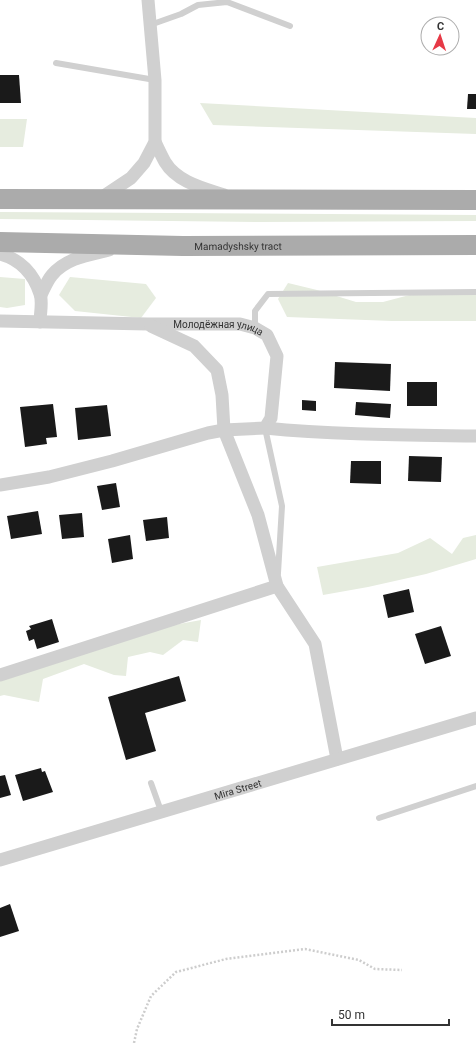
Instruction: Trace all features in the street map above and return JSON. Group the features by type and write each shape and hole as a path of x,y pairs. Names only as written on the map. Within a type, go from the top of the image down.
{"main road":[{"path":"0,199 476,200"},
{"name":"Mamadyshsky tract","path":"0,242 133,245 476,245"}],"street":[{"path":"148,0 155,80 155,142 165,163 178,175 196,186 241,200"},
{"path":"98,200 131,178 144,164 155,142"},
{"path":"40,322 41,295 52,275 64,264 82,256 133,245"},
{"path":"0,254 10,257 25,267 41,295"},
{"name":"Молодёжная улица","path":"0,322 148,324 226,323 240,324 254,328 267,335 277,356 271,418 265,428"},
{"path":"148,324 194,346 217,370 222,395 224,430 258,514 277,586 314,644 337,759"},
{"path":"0,485 56,475 224,430 265,428 304,432 365,435 476,436"},
{"path":"0,675 277,586"},
{"name":"Mira Street","path":"0,860 476,718"}],"lane":[{"path":"150,25 182,14 198,5 227,2 290,26"},
{"path":"56,63 155,80"},
{"path":"254,328 255,311 268,294 476,292"},
{"path":"265,428 282,506 277,586"},
{"path":"151,783 161,811"},
{"path":"378,818 476,786"}],"path":[{"path":"134,1043 137,1029 151,996 176,972 226,959 305,949 359,960 375,969 402,970"}],"shaded area":[{"path":"200,103 476,118 476,134 213,125"},
{"path":"0,119 27,119 23,147 0,147"},
{"path":"0,212 476,215 476,221 258,222 0,219"},
{"path":"0,277 25,279 25,305 7,308 0,307"},
{"path":"70,277 146,284 156,298 141,318 75,311 59,295"},
{"path":"288,283 356,302 383,302 417,293 476,292 476,321 392,321 287,317 278,299"},
{"path":"476,535 476,559 426,574 323,595 317,567 398,553 430,538 452,554 463,538"},
{"path":"201,620 198,642 183,640 163,655 150,652 128,657 126,676 114,675 84,664 43,679 39,702 4,695 0,696 0,681 163,627"}],"building":[{"path":"0,75 19,75 21,103 0,103"},
{"path":"468,94 476,94 476,109 467,109"},
{"path":"335,362 391,364 390,391 334,388"},
{"path":"407,382 437,382 437,406 407,406"},
{"path":"302,400 316,401 316,411 302,410"},
{"path":"356,402 391,404 390,418 355,415"},
{"path":"53,404 57,437 46,438 47,444 25,447 20,407"},
{"path":"107,405 111,436 78,440 75,408"},
{"path":"409,456 442,457 441,482 408,481"},
{"path":"351,461 381,461 381,484 350,483"},
{"path":"116,483 120,507 102,510 97,486"},
{"path":"38,511 42,534 11,539 7,516"},
{"path":"82,513 84,537 62,539 59,515"},
{"path":"167,517 169,538 146,541 143,520"},
{"path":"130,535 133,559 112,563 108,539"},
{"path":"409,589 414,612 388,618 383,595"},
{"path":"52,619 59,642 37,649 34,639 29,641 26,631 31,629 29,626"},
{"path":"441,626 451,656 425,664 415,634"},
{"path":"179,676 186,701 145,713 156,751 126,760 108,697"},
{"path":"41,768 42,772 45,771 53,792 23,801 15,775"},
{"path":"5,775 11,795 0,798 0,776"},
{"path":"10,904 19,931 0,937 0,908"}]}
